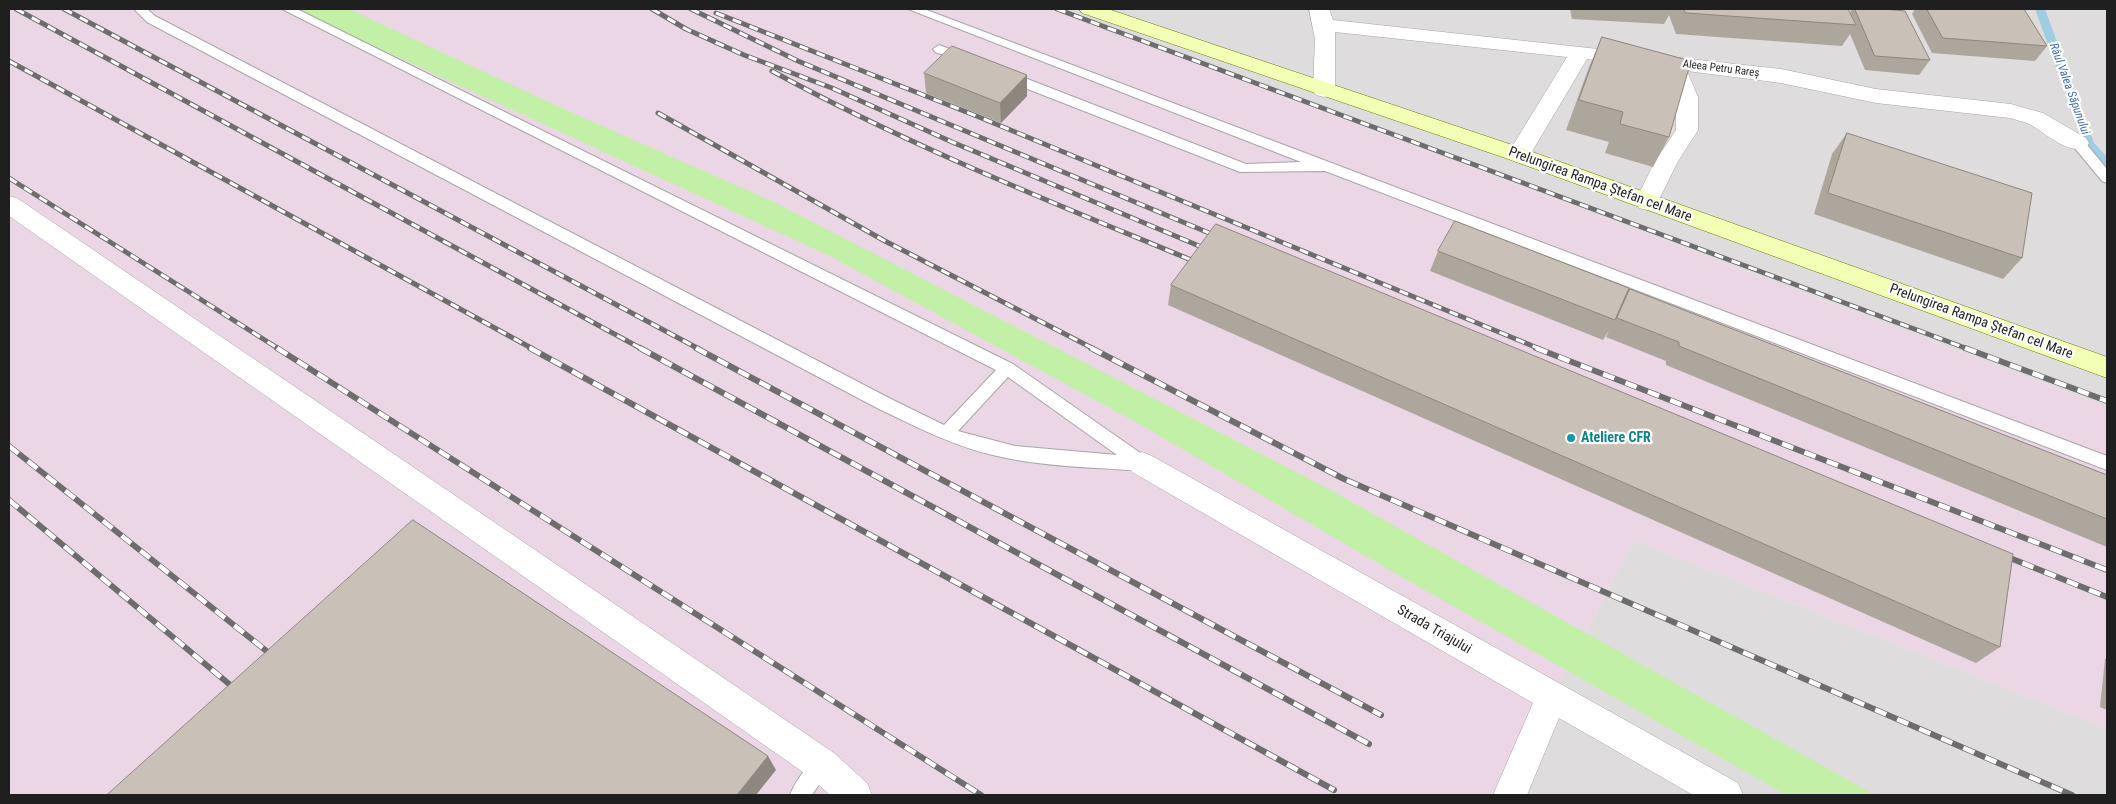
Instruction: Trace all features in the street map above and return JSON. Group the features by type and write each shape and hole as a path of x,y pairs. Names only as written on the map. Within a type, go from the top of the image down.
{"street":[{"name":"Prelungirea Rampa Ștefan cel Mare","path":"1089,9 1519,155 2107,368"},
{"path":"1322,17 1327,59 1324,90"},
{"name":"Aleea Petru Rareș","path":"1322,17 1581,52 1781,76 1892,98 2011,111 2035,118 2078,143"},
{"path":"1519,155 1581,52"},
{"path":"1647,202 1666,163 1687,130 1687,97 1673,63"},
{"path":"9,204 822,765 855,795"},
{"name":"Strada Triajului","path":"1142,464 1726,795"},
{"path":"1510,795 1552,697"}],"lane":[{"path":"140,9 151,19 885,404 946,432 977,444 1022,453 1142,464"},
{"path":"288,9 1007,368 1142,464"},
{"path":"914,9 2107,463"},
{"path":"939,49 976,64"},
{"path":"995,71 1245,169 1326,166"},
{"path":"2078,143 2107,178"},
{"path":"946,432 1007,368"},
{"path":"800,795 822,765"}],"shaded area":[{"path":"9,9 1051,9 2107,407 2107,728 1634,540 1552,697 1511,795 9,795"},
{"path":"1051,9 2107,9 2107,407"},
{"path":"1634,540 2107,728 2107,795 1511,795 1552,697"}],"green space":[{"path":"293,9 349,9 568,111 776,203 1325,487 1875,795 1787,795 1400,576 1143,426 830,256"}],"building":[{"path":"1684,9 1848,9 1856,25 1686,13"},
{"path":"1855,9 1905,11 1930,60 1875,56"},
{"path":"1927,9 2024,9 2047,46 1943,38"},
{"path":"1602,37 1691,61 1669,137 1620,124 1623,112 1579,100"},
{"path":"952,46 1027,75 1000,103 924,73"},
{"path":"1847,133 2032,193 2022,258 1828,193"},
{"path":"1455,221 1629,288 1615,320 1438,251"},
{"name":"Ateliere CFR","path":"1216,224 2013,554 2000,647 1171,285"},
{"path":"1630,289 2107,475 2107,519 1679,346 1679,342 1617,318"},
{"path":"413,520 768,756 737,795 107,795"}],"waterway":[{"name":"Râul Valea Săpunului","path":"2040,9 2089,144 2107,163"}],"railway":[{"path":"16,9 642,349"},
{"path":"64,9 699,349"},
{"path":"652,9 686,29 744,55 832,88 952,142 1211,251"},
{"path":"691,9 798,61 1221,238"},
{"path":"1057,9 1968,349"},
{"path":"716,13 979,117 1540,349"},
{"path":"9,61 533,349"},
{"path":"772,71 824,99 931,150 1203,265"},
{"path":"658,113 883,240 1094,349"},
{"path":"9,178 279,349"},
{"path":"277,348 981,795"},
{"path":"530,348 1334,790"},
{"path":"640,348 1369,744"},
{"path":"696,348 1381,715"},
{"path":"1091,348 1344,479 2072,795"},
{"path":"1536,348 2107,570"},
{"path":"1965,348 2107,401"},
{"path":"9,446 269,653"},
{"path":"9,500 241,694"},
{"path":"2000,554 2107,597"}],"place":[{"name":"Ateliere CFR","path":"1571,438"}]}
